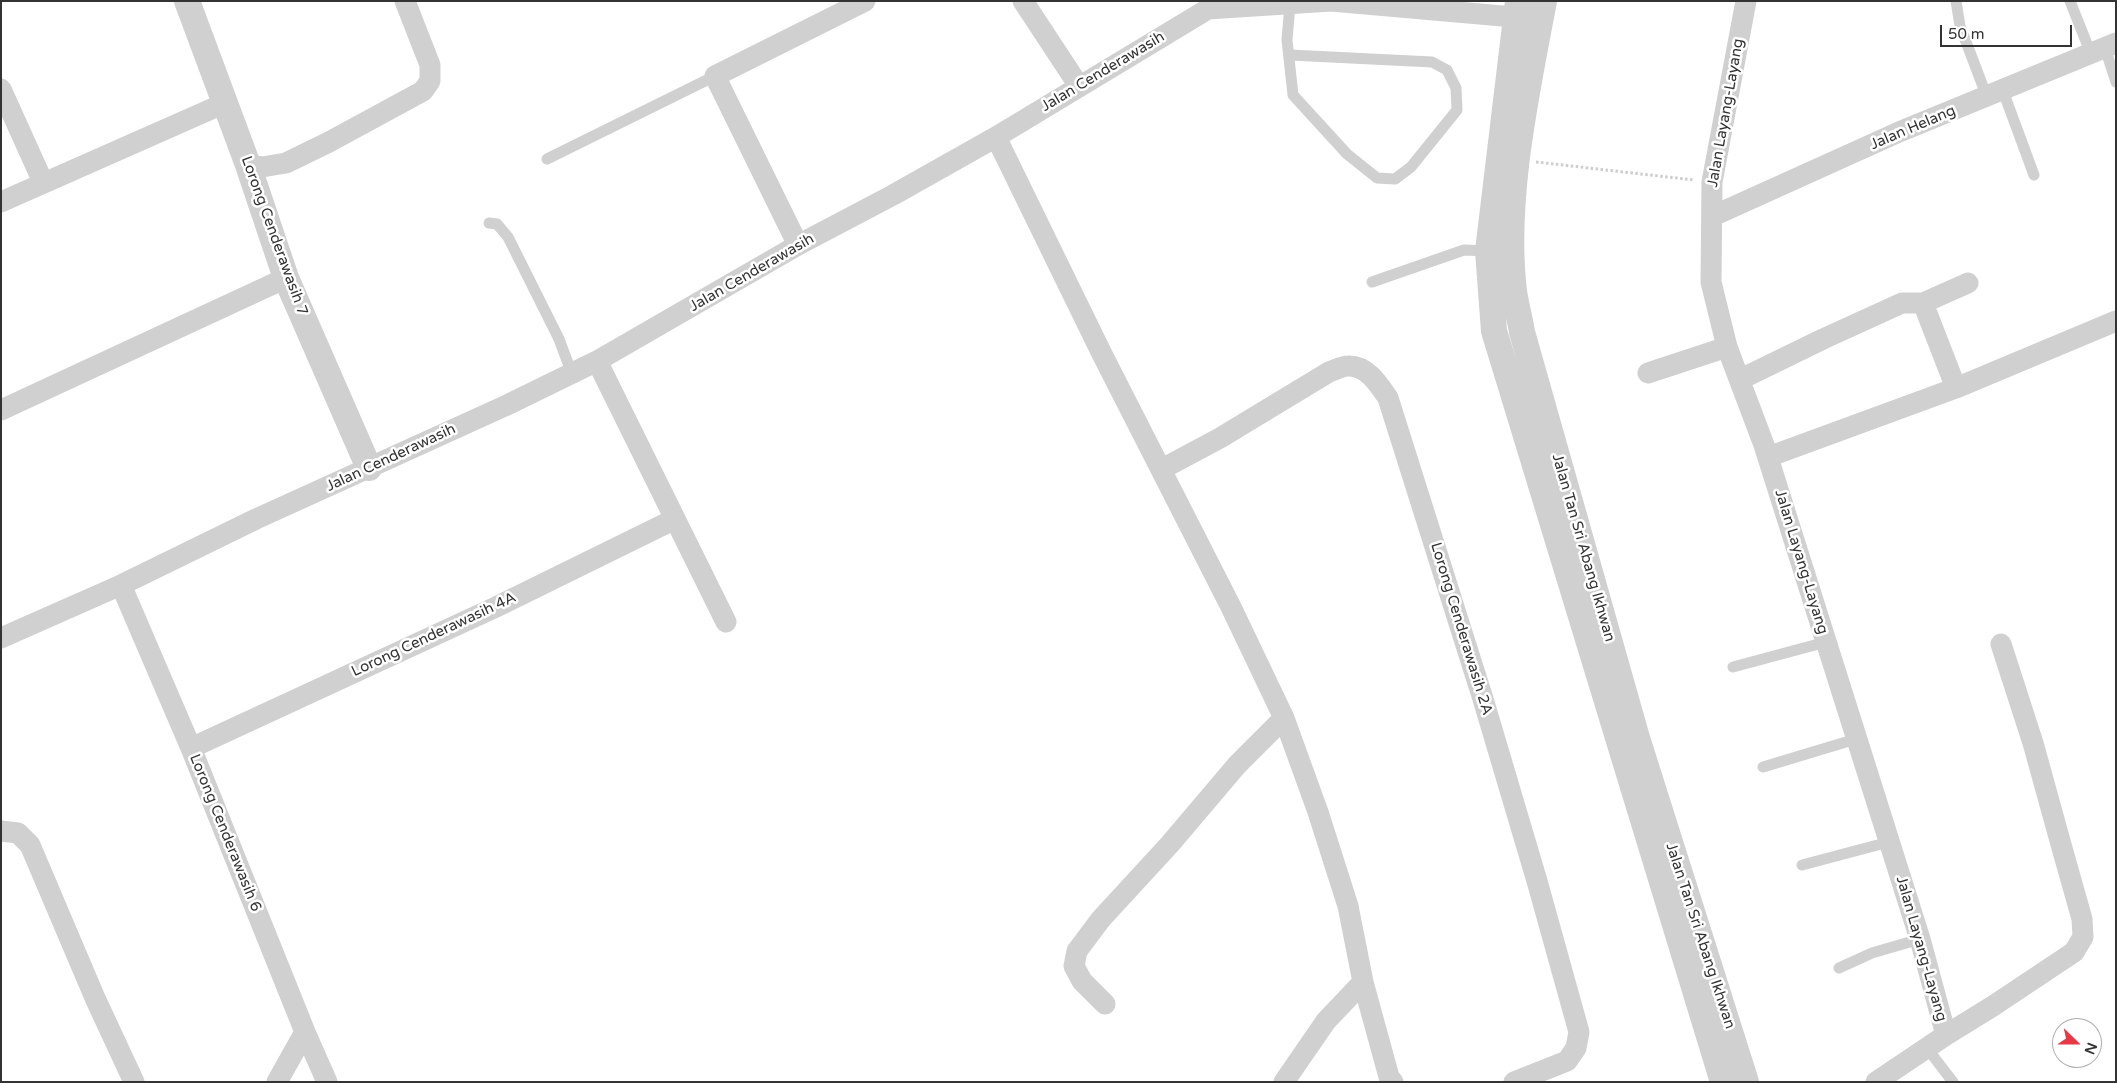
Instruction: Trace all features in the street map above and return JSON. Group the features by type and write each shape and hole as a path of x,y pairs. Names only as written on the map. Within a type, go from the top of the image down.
{"street":[{"name":"Lorong Cenderawasih 7","path":"187,1 248,164 286,278 369,468"},
{"path":"248,164 262,167 286,163 423,91 430,81 430,65 405,1"},
{"path":"798,246 715,76 865,1"},
{"path":"1023,1 1079,86"},
{"name":"Jalan Cenderawasih","path":"1,638 121,585 256,519 597,361 798,246 893,196 996,137 1206,5 1290,4 1331,1 1516,9"},
{"name":"Jalan Tan Sri Abang Ikhwan","path":"1544,1 1517,160 1512,231 1514,291 1522,332 1637,738 1746,1082"},
{"name":"Jalan Layang-Layang","path":"1746,1 1712,182 1711,282 1727,347 1741,379 1768,457 1920,940 1946,1035 1876,1082"},
{"name":"Jalan Tan Sri Abang Ikhwan","path":"1516,9 1488,251 1494,331 1723,1082"},
{"name":"Jalan Helang","path":"1712,216 1899,132 2104,48"},
{"path":"1,89 43,182"},
{"path":"1,202 225,102"},
{"path":"996,137 1284,718 1318,812 1348,906 1363,982 1389,1077 1394,1082"},
{"path":"1,410 286,278"},
{"path":"1741,379 1902,304 1923,303 1968,283"},
{"path":"1923,303 1956,388"},
{"path":"1768,457 1956,388 2116,321"},
{"path":"1648,373 1727,347"},
{"path":"597,361 726,622"},
{"name":"Lorong Cenderawasih 2A","path":"1162,469 1220,438 1329,372 1348,366 1360,368 1376,380 1388,398 1483,699 1579,1032 1576,1048 1567,1062 1514,1082"},
{"name":"Lorong Cenderawasih 4A","path":"191,748 504,603 675,519"},
{"name":"Lorong Cenderawasih 6","path":"121,585 191,748 305,1032 327,1082"},
{"path":"1946,1035 2014,993 2074,952 2083,937 2082,919 2065,856 2033,743 2001,644"},
{"path":"1106,1004 1082,981 1074,966 1077,951 1101,919 1170,844 1237,765 1284,718"},
{"path":"1,831 18,833 30,845 95,998 134,1082"},
{"path":"1284,1082 1326,1021 1363,982"},
{"path":"277,1082 305,1032"}],"lane":[{"path":"1956,1 1960,26 2034,174"},
{"path":"2070,1 2104,48 2116,82"},
{"path":"1290,4 1287,40 1293,95 1347,154 1377,178 1395,179 1411,167 1457,110 1456,88 1447,70 1432,62 1290,55"},
{"path":"547,159 715,76"},
{"path":"489,223 497,224 508,237 559,338 572,374"},
{"path":"1372,282 1464,250 1488,251"},
{"path":"1733,667 1826,642"},
{"path":"1763,767 1856,739"},
{"path":"1802,865 1889,842"},
{"path":"1839,968 1872,953 1920,940"},
{"path":"1926,1048 1953,1082"}],"path":[{"path":"1517,160 1712,182"}]}
